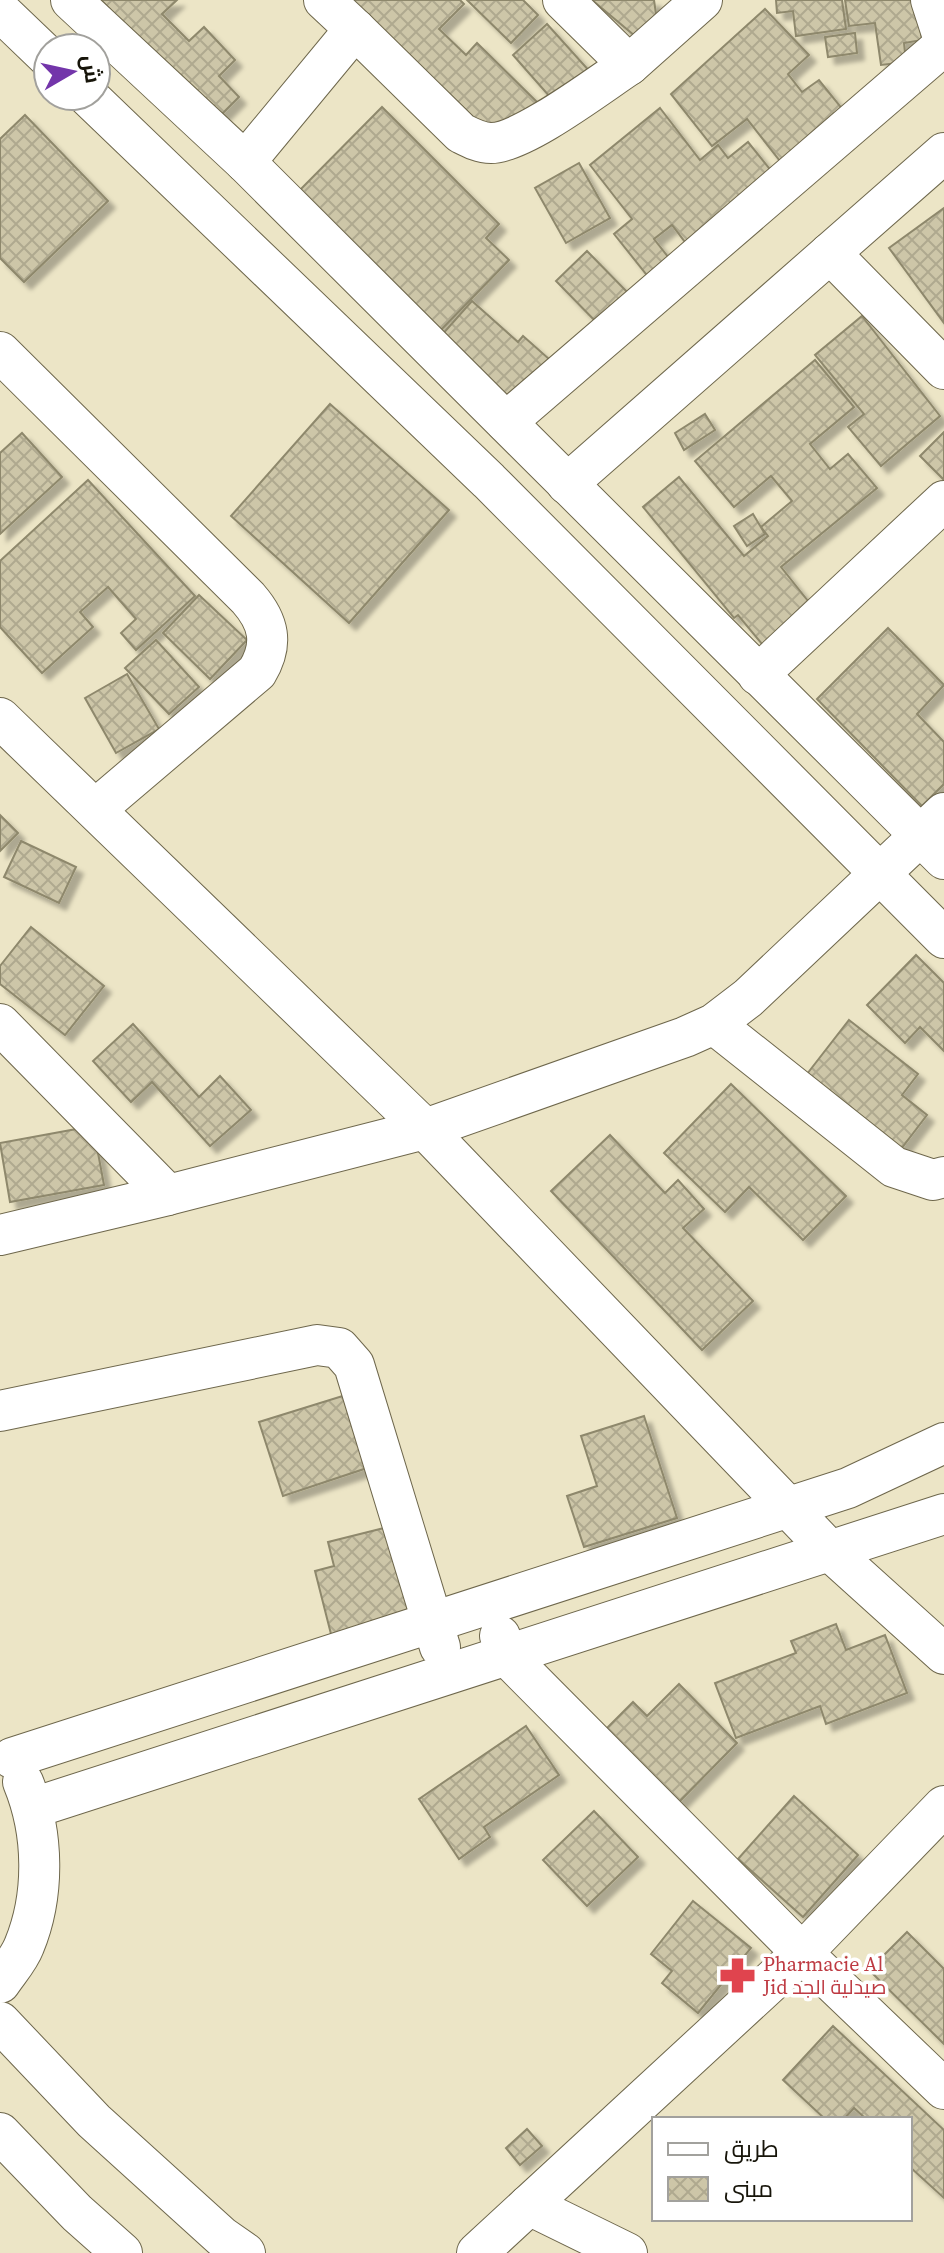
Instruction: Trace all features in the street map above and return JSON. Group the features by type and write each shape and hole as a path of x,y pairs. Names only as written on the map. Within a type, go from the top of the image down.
{"street":[{"path":"0,1235 425,1129 649,1051 714,1024 748,998 881,874 936,836 758,675 245,162 71,0"},
{"path":"324,0 461,133 477,141 493,143 525,132 629,65 702,0"},
{"path":"563,0 629,65"},
{"path":"489,481 517,434 944,43 931,0"},
{"path":"0,11 32,42"},
{"path":"245,162 355,29"},
{"path":"105,112 489,481 944,938"},
{"path":"567,484 944,153"},
{"path":"830,253 944,369"},
{"path":"0,352 248,598 267,627 269,644 257,672 97,808"},
{"path":"758,675 944,501"},
{"path":"0,718 97,808 425,1129 831,1552 944,1654"},
{"path":"0,1024 168,1195"},
{"path":"714,1024 894,1167 933,1180 944,1177"},
{"path":"0,1411 317,1345 339,1348 354,1365 449,1672"},
{"path":"0,1983 24,1947 41,1878 33,1808 6,1750 490,1606 861,1483 944,1443"},
{"path":"33,1808 944,1514"},
{"path":"490,1606 507,1656 802,1953 944,2089"},
{"path":"477,2253 802,1953 944,1806"},
{"path":"0,2022 94,2121 222,2237 245,2253"},
{"path":"0,2133 77,2213 122,2253"},
{"path":"529,2205 627,2253"}],"building":[{"path":"101,0 177,0 162,14 189,41 204,27 235,60 219,76 239,97 216,120"},
{"path":"351,0 460,0 464,4 439,29 466,55 477,43 538,103 495,138"},
{"path":"467,0 523,0 538,15 511,43"},
{"path":"592,0 654,0 657,21 641,41"},
{"path":"776,0 842,0 846,29 796,36 793,11 777,13"},
{"path":"845,0 916,0 922,40 904,43 906,62 881,65 875,23 849,26"},
{"path":"765,9 809,55 788,74 802,92 819,80 844,111 780,161 747,119 712,146 671,94"},
{"path":"547,24 592,74 558,106 513,55"},
{"path":"855,33 857,53 828,57 825,37"},
{"path":"382,107 499,224 486,238 509,260 438,333 296,194"},
{"path":"660,108 700,160 718,145 728,158 748,142 773,173 685,242 672,225 654,239 676,267 654,284 614,234 632,219 590,165"},
{"path":"25,115 108,201 24,282 0,258 0,139"},
{"path":"579,163 610,218 566,243 535,188"},
{"path":"944,208 944,323 889,248"},
{"path":"587,251 635,300 604,330 556,281"},
{"path":"472,301 518,342 523,336 549,359 512,401 440,337"},
{"path":"862,316 940,416 881,466 848,427 864,414 815,355"},
{"path":"815,360 854,407 810,444 830,469 848,454 877,488 781,567 820,616 772,656 738,615 734,618 643,507 679,477 744,556 768,536 761,527 792,501 771,476 734,507 695,461"},
{"path":"330,404 449,510 349,623 231,516"},
{"path":"705,414 715,430 684,450 675,433"},
{"path":"944,432 944,480 920,456"},
{"path":"22,433 62,477 0,534 0,453"},
{"path":"88,480 195,596 136,650 121,633 136,619 108,587 80,612 93,627 42,673 0,627 0,561"},
{"path":"753,514 765,534 747,546 734,526"},
{"path":"199,595 247,640 210,679 163,633"},
{"path":"888,628 944,685 917,714 944,742 944,784 922,806 817,699"},
{"path":"156,640 199,687 169,714 125,668"},
{"path":"127,674 159,729 116,753 85,698"},
{"path":"0,815 18,833 0,851"},
{"path":"21,841 76,867 59,903 4,877"},
{"path":"31,927 104,986 65,1035 0,984 0,966"},
{"path":"916,955 944,983 944,1051 920,1027 905,1043 867,1005"},
{"path":"849,1020 918,1074 902,1095 927,1115 901,1149 807,1074"},
{"path":"133,1024 199,1097 220,1076 251,1110 210,1146 152,1082 131,1102 93,1061"},
{"path":"731,1084 846,1196 803,1240 749,1187 725,1212 664,1153"},
{"path":"93,1126 104,1185 10,1202 0,1143"},
{"path":"610,1135 665,1193 678,1180 704,1209 683,1228 753,1301 702,1350 551,1191"},
{"path":"349,1394 373,1466 283,1496 259,1422"},
{"path":"644,1416 677,1518 584,1547 567,1496 597,1486 581,1436"},
{"path":"396,1525 419,1615 332,1638 315,1571 334,1566 328,1542"},
{"path":"836,1624 846,1650 885,1635 907,1693 826,1724 820,1706 736,1738 715,1683 796,1653 791,1641"},
{"path":"679,1684 737,1743 678,1803 605,1730 633,1702 647,1716"},
{"path":"526,1726 559,1775 484,1827 490,1837 459,1859 419,1799"},
{"path":"794,1796 858,1855 803,1917 738,1859"},
{"path":"594,1811 638,1857 587,1906 543,1860"},
{"path":"693,1901 751,1948 698,2013 662,1983 672,1971 651,1954"},
{"path":"907,1932 944,1969 944,2044 869,1970"},
{"path":"833,2026 944,2130 944,2198 912,2169 912,2117 864,2117 854,2108 846,2117 823,2117 783,2080"},
{"path":"527,2129 542,2146 520,2165 506,2148"}],"place":[{"name":"Pharmacie Al Jid صيدلية الجد","path":"737,1975"}]}
